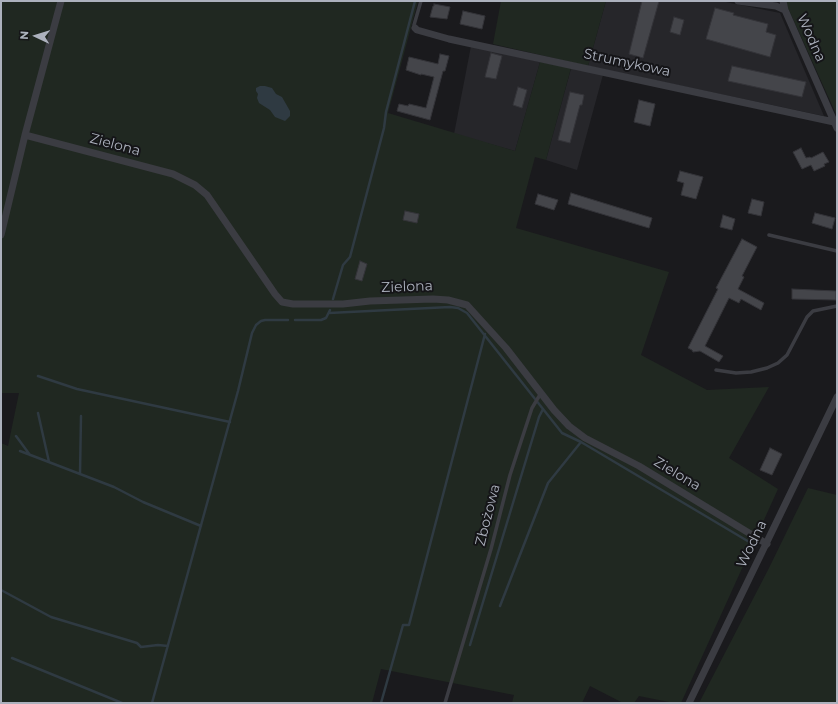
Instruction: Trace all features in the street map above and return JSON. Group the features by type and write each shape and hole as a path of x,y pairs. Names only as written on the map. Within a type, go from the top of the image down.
{"street":[{"path":"1,235 25,135 61,1"},
{"path":"738,1 776,6 785,10"},
{"name":"Wodna","path":"783,1 785,10 836,125"},
{"name":"Strumykowa","path":"415,28 417,30 449,39 836,125"},
{"name":"Zielona","path":"25,135 173,174 195,185 208,195 275,294 282,302 293,304 343,304 370,301 434,298 467,305 506,348 569,426 585,438 639,466 766,544"},
{"name":"Wodna","path":"689,703 837,397"}],"lane":[{"path":"415,28 414,25 421,1"},
{"path":"769,235 837,251"},
{"path":"716,370 751,372 767,368 778,363 787,355 807,317 813,311 837,306"},
{"name":"Zbożowa","path":"445,703 491,549 510,475 532,408 541,393"}],"shaded area":[{"path":"1,1 418,1 388,113 515,151 540,62 571,68 546,160 535,157 516,228 669,272 641,355 707,390 769,387 729,458 778,489 681,703 639,696 634,703 623,703 590,686 582,703 512,703 514,695 381,669 372,703 1,703 1,443 8,446 19,393 1,393"},
{"path":"501,1 606,1 588,66 493,44"},
{"path":"606,1 721,1 780,13 824,116 588,66"},
{"path":"786,1 837,1 837,116 788,8"},
{"path":"471,46 540,62 515,151 454,134"},
{"path":"572,65 604,71 577,170 546,160"},
{"path":"260,86 272,88 276,94 282,97 290,111 290,116 285,121 275,117 270,110 259,103 256,88"},
{"path":"808,488 837,495 837,703 699,703 769,568"}],"building":[{"path":"642,1 659,1 643,58 629,54"},
{"path":"434,4 450,7 447,19 430,17"},
{"path":"715,8 734,13 733,15 768,24 766,32 776,35 770,57 706,39"},
{"path":"463,11 485,16 482,29 460,24"},
{"path":"674,17 684,20 680,35 670,32"},
{"path":"491,53 502,56 496,79 485,77"},
{"path":"440,54 449,56 445,71 443,71 430,120 397,111 399,104 408,106 409,104 426,108 434,77 421,75 406,70 409,57 438,64"},
{"path":"732,66 806,82 802,97 728,81"},
{"path":"518,87 527,90 522,108 513,105"},
{"path":"570,92 584,95 570,143 558,140"},
{"path":"639,100 655,104 650,126 634,122"},
{"path":"801,148 806,158 811,158 823,152 829,162 824,164 825,166 814,171 811,165 802,169 793,152"},
{"path":"680,171 703,177 696,199 681,195 684,183 677,181"},
{"path":"571,193 652,218 649,228 568,204"},
{"path":"538,194 558,200 554,210 535,204"},
{"path":"752,199 764,202 761,216 748,213"},
{"path":"405,211 419,214 417,223 403,220"},
{"path":"815,213 835,218 832,229 812,223"},
{"path":"723,215 735,219 732,230 720,227"},
{"path":"742,239 757,247 742,276 744,277 738,289 764,303 761,310 741,299 739,303 729,298 705,346 723,356 719,362 700,351 693,352 688,348 718,289 716,288"},
{"path":"360,261 367,264 362,281 355,279"},
{"path":"792,289 836,291 836,300 792,299"},
{"path":"770,448 782,454 772,475 760,470"}],"waterway":[{"path":"333,299 343,265 350,257 384,128 386,112 415,1"},
{"path":"329,313 450,307 458,308 467,313 562,433 581,442 756,546"},
{"path":"295,320 321,320 326,318 330,310"},
{"path":"152,703 238,391 252,333 256,325 261,321 288,320"},
{"path":"381,703 403,625 409,625 485,334"},
{"path":"38,376 77,389 230,422"},
{"path":"470,645 539,417 543,409"},
{"path":"38,413 49,462"},
{"path":"80,474 81,416"},
{"path":"16,436 30,455"},
{"path":"500,606 548,483 581,442"},
{"path":"20,451 114,487 143,502 201,526"},
{"path":"1,590 51,617 137,643 141,647 158,645 168,646"},
{"path":"12,658 122,703"}]}
